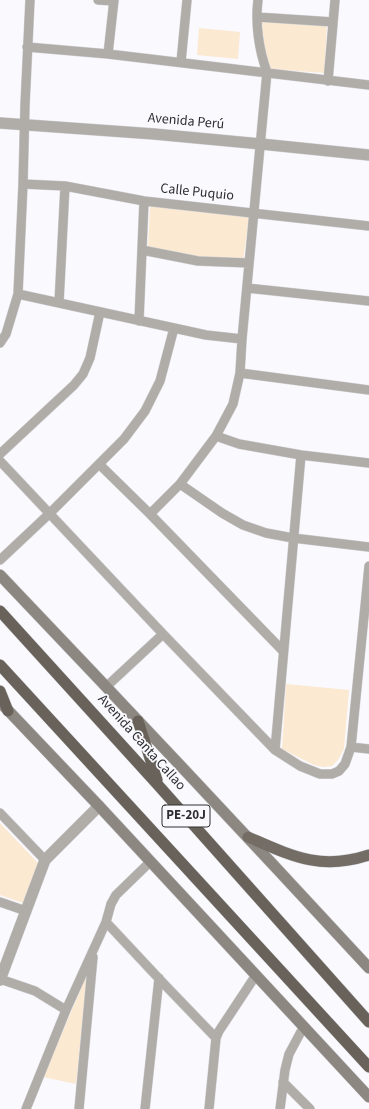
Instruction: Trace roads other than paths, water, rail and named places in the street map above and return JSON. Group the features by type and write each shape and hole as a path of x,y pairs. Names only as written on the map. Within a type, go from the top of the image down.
{"highway":[{"name":"Avenida Canta Callao","path":"0,611 158,785 369,1022"},
{"name":"PE-20J","path":"0,665 369,1067"},
{"path":"0,691 8,711"},
{"path":"138,720 158,785"}],"main road":[{"name":"Avenida Canta Callao","path":"0,575 107,686 369,968"},
{"path":"0,703 99,806 369,1097"},
{"path":"248,837 288,855 313,861 338,863 355,860 369,855"}],"street":[{"path":"0,343 6,334 18,294 30,0"},
{"path":"98,0 114,1 108,54"},
{"path":"181,62 187,0"},
{"path":"150,514 180,484 216,436 233,404 240,373 267,72 262,55 257,17 258,0"},
{"path":"328,81 335,0"},
{"path":"257,17 333,22"},
{"path":"28,47 181,62 369,85"},
{"name":"Avenida Perú","path":"0,123 132,132 369,155"},
{"name":"Calle Puquio","path":"23,184 65,186 144,201 369,226"},
{"path":"59,303 65,186"},
{"path":"139,321 144,201"},
{"path":"142,250 198,261 249,263"},
{"path":"247,288 369,301"},
{"path":"18,294 206,335 242,339"},
{"path":"0,454 74,385 83,374 90,358 100,312"},
{"path":"0,560 124,440 145,411 160,381 174,328"},
{"path":"240,373 369,390"},
{"path":"216,436 240,444 301,455 369,463"},
{"path":"275,750 301,455"},
{"path":"0,461 275,750 300,766 320,774 332,774 339,771 345,764 351,747 369,566"},
{"path":"100,464 283,651"},
{"path":"180,484 222,513 243,524 266,533 369,548"},
{"path":"107,686 163,634"},
{"path":"351,747 369,749"},
{"path":"66,1010 35,991 0,979 45,860 99,806"},
{"path":"0,813 45,860"},
{"path":"26,1109 66,1010 106,922 116,895 150,862"},
{"path":"0,902 26,911"},
{"path":"106,922 216,1038"},
{"path":"79,1109 93,950"},
{"path":"209,1109 216,1038 219,1031 256,976"},
{"path":"145,1109 159,978"},
{"path":"280,1109 283,1082 289,1054 304,1026"},
{"path":"283,1082 310,1109"}]}
